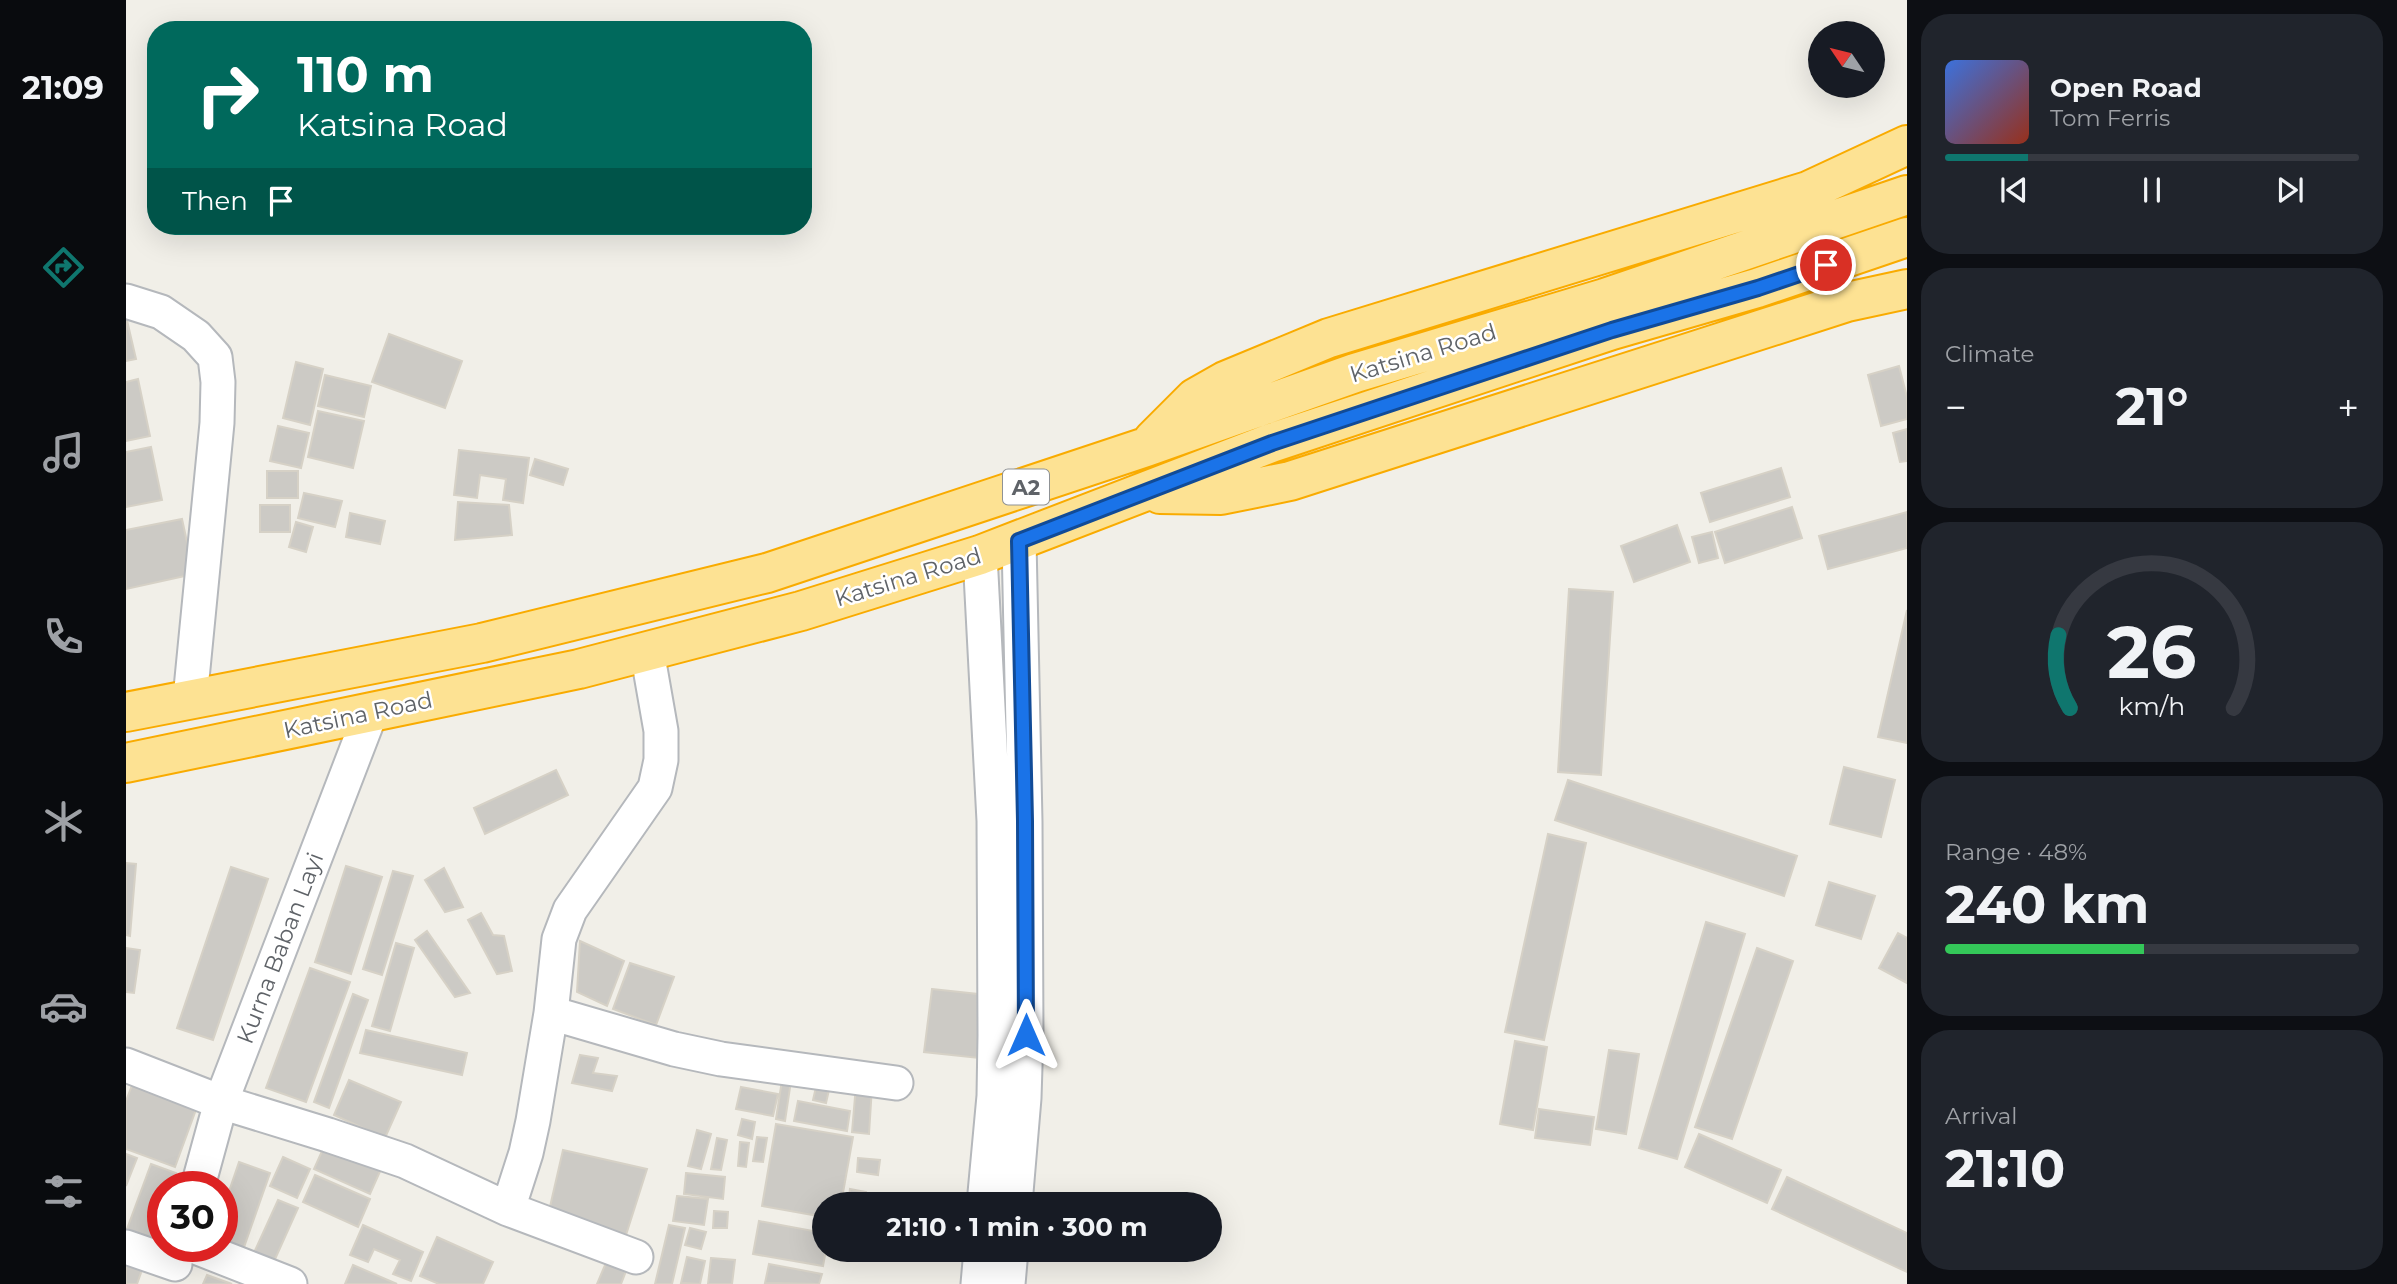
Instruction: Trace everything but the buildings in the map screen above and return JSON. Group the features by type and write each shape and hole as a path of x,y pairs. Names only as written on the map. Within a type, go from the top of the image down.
{"highway":[{"path":"1146,447 1195,398 1225,381 1329,338 1808,191 1907,145"},
{"name":"Katsina Road","path":"126,712 482,643 767,573 1146,447 1355,373 1605,298 1907,195"},
{"name":"Katsina Road","path":"126,763 579,669 802,611 980,555 1272,443 1612,330 1758,288 1907,237"},
{"path":"1141,493 1221,495 1290,481 1847,302 1907,289"}],"street":[{"path":"126,301 161,312 196,336 215,357 218,382 217,423 190,699"},
{"path":"1016,1192 1026,1035 1019,541"},
{"path":"980,555 994,821 995,1035 986,1192"},
{"path":"508,1209 526,1153 551,1013 559,939 570,910 655,788 661,760 661,731 647,652"},
{"name":"Kurna Baban Layi","path":"202,1171 221,1102 371,712"},
{"path":"551,1013 674,1049 721,1059 896,1083"},
{"path":"126,1065 221,1102 405,1161 508,1209 636,1257"},
{"path":"126,1247 147,1252"},
{"path":"188,1262 290,1284"},
{"path":"978,1284 980,1262"},
{"path":"1008,1284 1010,1262"}],"route":[{"path":"1026,1035 1019,541 1272,443 1612,330 1758,288 1826,265"}]}
